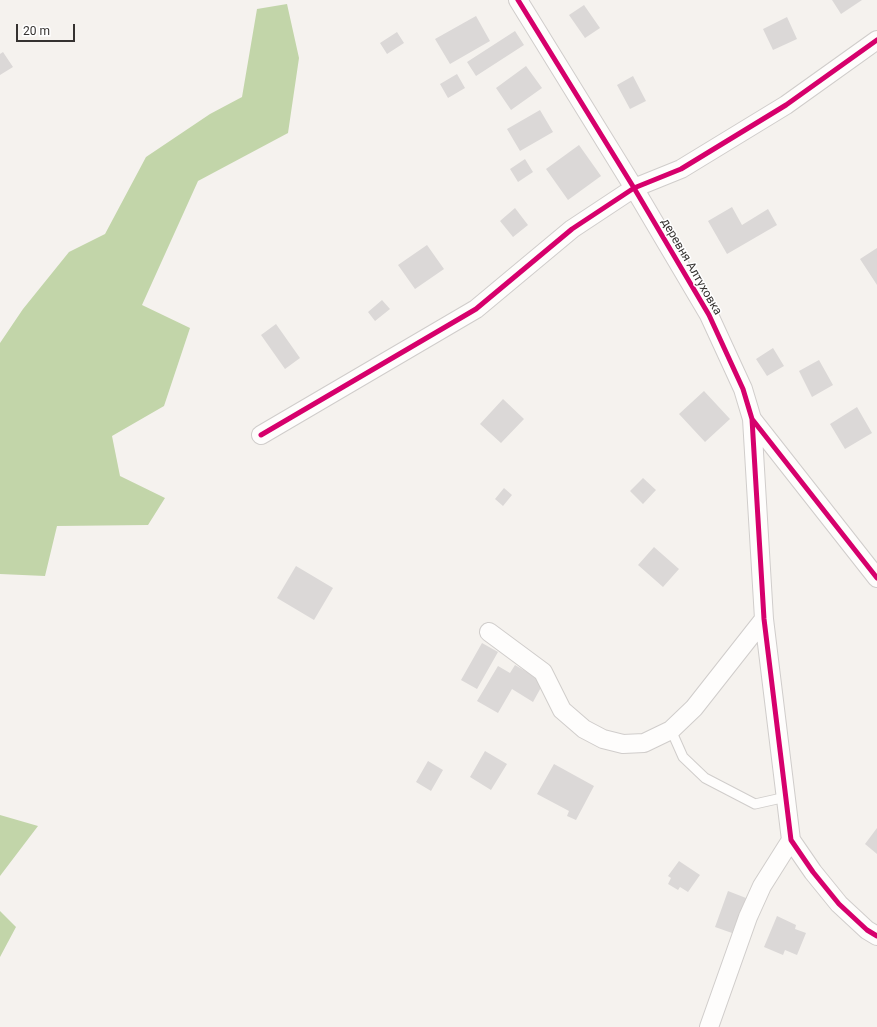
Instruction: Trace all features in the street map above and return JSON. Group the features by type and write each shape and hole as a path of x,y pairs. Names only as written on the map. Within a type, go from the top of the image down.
{"street":[{"name":"деревня Алтуховка","path":"518,0 634,188 709,315 743,389 752,419 877,578"},
{"path":"261,435 476,309 572,229 634,188 681,169 780,110 877,40"},
{"path":"752,419 764,619 791,840 813,872 839,904 867,930 877,936"},
{"path":"489,632 543,672 562,710 584,729 603,739 623,744 644,743 671,730 694,708 764,619"},
{"path":"709,1027 746,924 762,886 791,840"}],"lane":[{"path":"671,730 683,756 705,778 755,804 786,797"}],"green space":[{"path":"287,4 299,58 288,133 198,181 142,305 190,328 164,406 112,436 120,476 165,498 148,525 57,526 45,576 0,574 0,343 23,309 69,252 105,234 146,157 210,114 242,97 257,9"},
{"path":"0,815 38,826 0,876"},
{"path":"0,911 16,927 0,957"}],"building":[{"path":"832,0 862,0 841,14"},
{"path":"584,5 600,28 585,38 569,15"},
{"path":"476,16 490,41 450,64 435,39"},
{"path":"787,17 797,39 773,50 763,29"},
{"path":"515,31 524,45 476,76 467,62"},
{"path":"397,32 404,43 387,54 380,43"},
{"path":"3,52 13,67 0,75 0,54"},
{"path":"526,66 542,88 511,110 496,88"},
{"path":"457,74 465,88 448,98 440,84"},
{"path":"633,76 646,101 630,109 617,85"},
{"path":"540,110 553,132 520,151 507,129"},
{"path":"579,145 601,176 568,200 546,169"},
{"path":"525,159 533,172 518,182 510,169"},
{"path":"732,207 742,225 768,209 777,225 727,254 708,221"},
{"path":"515,208 528,225 513,237 500,221"},
{"path":"427,245 444,269 415,289 398,265"},
{"path":"877,248 877,285 860,259"},
{"path":"382,300 390,309 375,321 368,312"},
{"path":"276,324 300,358 285,369 261,335"},
{"path":"773,348 784,366 767,376 756,359"},
{"path":"819,360 833,385 812,397 799,371"},
{"path":"704,391 730,419 705,442 679,414"},
{"path":"503,399 524,419 501,443 480,424"},
{"path":"857,407 872,433 845,449 830,424"},
{"path":"643,478 656,490 643,504 630,491"},
{"path":"504,488 512,495 503,506 495,499"},
{"path":"654,547 679,569 663,587 638,565"},
{"path":"296,566 333,588 314,620 277,598"},
{"path":"482,643 498,652 477,689 461,680"},
{"path":"515,665 544,682 533,702 512,689 498,713 477,701 498,666 510,673"},
{"path":"485,751 507,764 491,790 470,777"},
{"path":"428,761 443,770 431,791 416,782"},
{"path":"554,764 594,786 576,820 567,816 569,811 537,794"},
{"path":"877,828 877,854 865,844"},
{"path":"679,861 700,875 688,892 680,887 678,890 668,884 671,878 668,876"},
{"path":"728,891 746,898 732,933 715,927"},
{"path":"777,916 796,925 795,929 806,933 797,955 785,950 783,955 764,947"}],"cycle path":[{"path":"518,0 634,188 709,315 743,389 752,419 877,578"},
{"path":"261,435 476,309 572,229 634,188 681,169 786,105 877,40"},
{"path":"752,419 764,619 791,840 813,872 839,904 867,930 877,936"}]}
